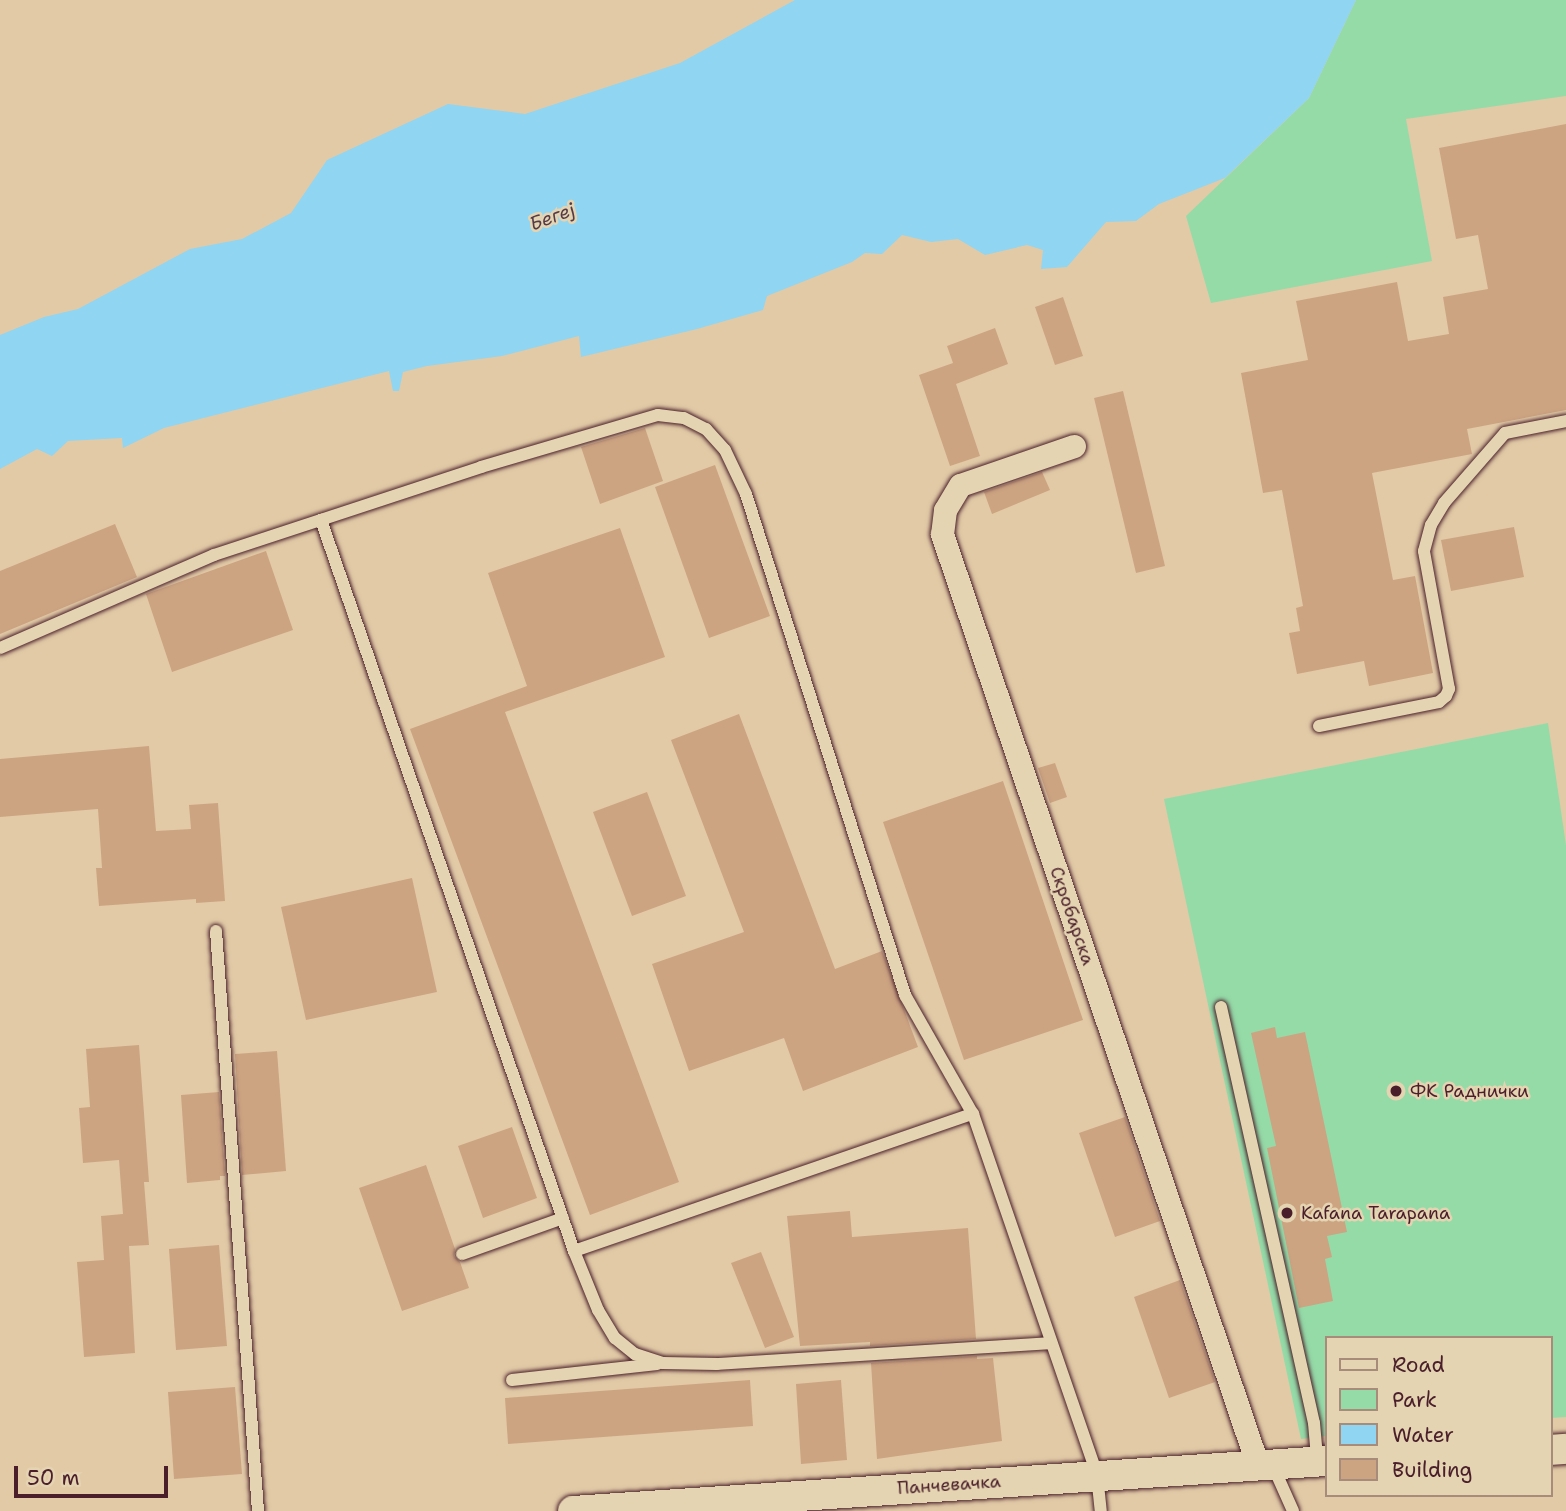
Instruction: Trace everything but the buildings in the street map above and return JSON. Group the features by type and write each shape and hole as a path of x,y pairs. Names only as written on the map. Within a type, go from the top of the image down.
{"street":[{"name":"Скробарска","path":"1074,446 960,485 945,510 942,534 1265,1463"},
{"name":"Панчевачка","path":"573,1511 800,1503 1097,1475 1322,1461"}],"lane":[{"path":"0,648 214,555 481,467 658,415 684,418 706,429 725,450 746,494 905,995 973,1114 1097,1475 1101,1511"},
{"path":"1319,726 1439,702 1446,696 1449,689 1424,551 1431,525 1444,503 1505,433 1566,421"},
{"path":"321,520 563,1218 598,1310 615,1338 635,1354 663,1363"},
{"path":"216,931 258,1511"},
{"path":"1222,1007 1322,1461"},
{"path":"575,1251 973,1114"},
{"path":"462,1254 563,1218"},
{"path":"512,1380 663,1363 717,1364 1050,1343"},
{"path":"1265,1463 1293,1511"}],"green space":[{"path":"1356,0 1566,0 1566,96 1406,119 1432,261 1211,303 1186,216 1309,98"},
{"name":"ФК Раднички","path":"1548,723 1566,845 1566,1417 1552,1418 1552,1336 1324,1336 1324,1436 1301,1439 1164,799"}],"water":[{"name":"Бегеј","path":"795,0 1356,0 1309,98 1225,178 1159,204 1136,221 1106,222 1067,267 1041,269 1043,250 1027,245 985,255 958,239 931,242 902,235 882,254 865,253 852,262 767,296 763,310 697,329 581,357 579,336 502,356 427,366 403,372 399,391 393,391 389,371 164,428 123,448 122,438 68,441 52,456 37,449 0,469 0,335 44,317 78,309 190,249 242,239 291,213 327,160 448,104 525,114 680,63"}],"place":[{"name":"ФК Раднички","path":"1396,1091"},
{"name":"Kafana Tarapana","path":"1287,1213"}]}
